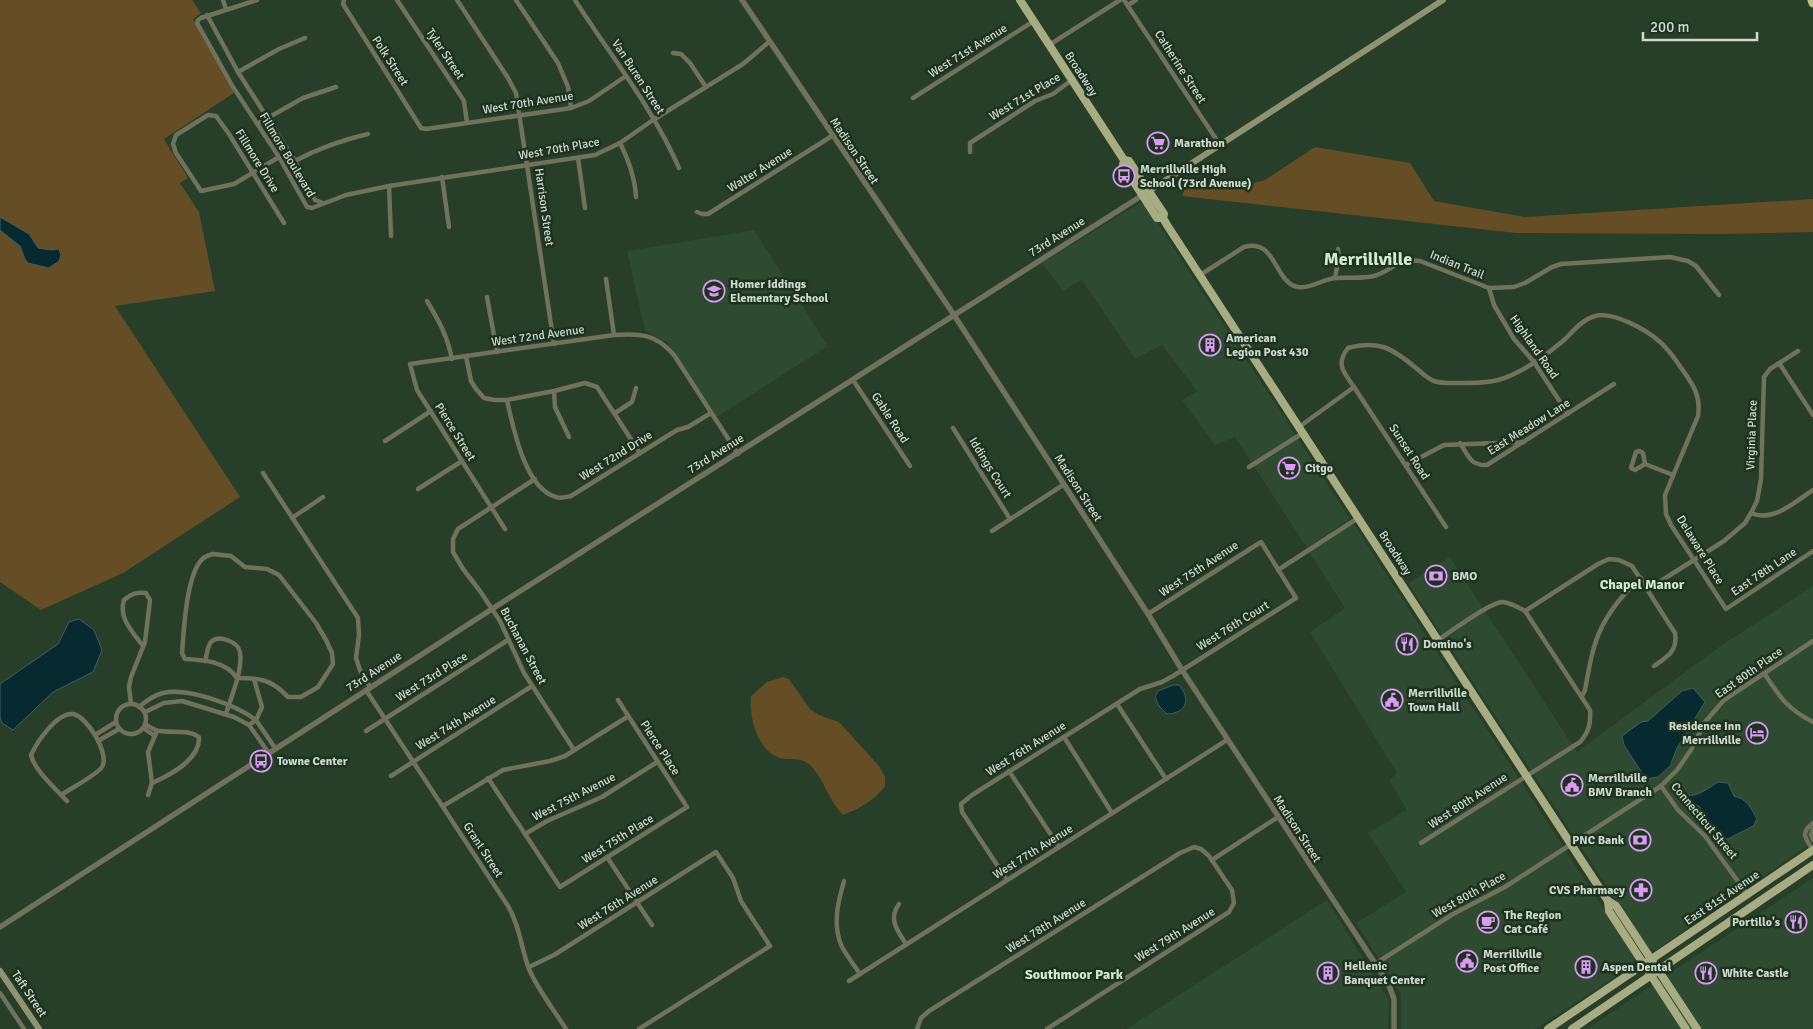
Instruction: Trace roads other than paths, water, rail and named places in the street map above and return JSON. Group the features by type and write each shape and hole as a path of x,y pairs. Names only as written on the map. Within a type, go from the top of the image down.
{"main road":[{"name":"Broadway","path":"1020,0 1124,160 1129,161 1146,193 1164,214 1162,218 1608,900 1616,906 1696,1029"},
{"name":"73rd Avenue","path":"1146,193 1438,1"},
{"name":"East 81st Avenue","path":"1548,1029 1813,850"},
{"name":"East 81st Avenue","path":"1572,1029 1813,866"},
{"name":"Broadway","path":"1608,900 1609,911 1686,1029"},
{"name":"Taft Street","path":"0,971 2,979 38,1029"}],"street":[{"path":"223,0 226,9"},
{"path":"208,15 258,0"},
{"name":"Polk Street","path":"344,0 343,4 421,128 426,129"},
{"name":"Tyler Street","path":"396,0 464,101 468,123"},
{"name":"Harrison Street","path":"457,0 516,93 554,344"},
{"path":"516,0 558,63 568,87 572,108"},
{"name":"Van Buren Street","path":"575,0 626,76 671,150 679,168"},
{"name":"Madison Street","path":"742,0 954,316 1148,614 1227,740 1375,964 1392,991 1395,1003 1394,1029"},
{"path":"1049,45 1120,0"},
{"name":"Catherine Street","path":"1124,0 1220,145"},
{"path":"1128,5 1136,0"},
{"name":"Fillmore Boulevard","path":"208,15 238,72 296,161 315,200 323,202 312,208 307,207 279,157 233,87 198,20 208,15"},
{"name":"West 71st Avenue","path":"913,98 1034,21"},
{"path":"238,72 279,49 305,38"},
{"name":"West 70th Place","path":"323,202 389,186 595,155 620,143 653,120 743,64 769,42"},
{"path":"673,53 681,54 690,63 706,87"},
{"name":"West 70th Avenue","path":"426,129 572,108 589,101 626,76"},
{"name":"West 71st Place","path":"970,152 970,143 1035,101 1053,94 1072,80"},
{"path":"257,124 303,98 336,87"},
{"name":"Fillmore Drive","path":"254,173 234,184 201,191 176,154 173,144 176,135 208,115 216,116 221,121 254,173 284,223"},
{"path":"296,161 315,150 346,139 368,134"},
{"name":"Walter Avenue","path":"697,212 708,214 832,136"},
{"path":"620,143 635,179 636,197"},
{"path":"254,173 279,157"},
{"path":"578,158 585,208"},
{"path":"442,178 449,227"},
{"path":"389,186 391,236"},
{"name":"73rd Avenue","path":"0,927 274,748 1146,193"},
{"name":"Indian Trail","path":"1200,275 1244,247 1251,245 1264,249 1292,285 1298,287 1335,278 1368,277 1387,270 1399,262 1410,260 1420,261 1489,288 1514,287 1561,264 1670,257 1688,261 1696,266 1718,295"},
{"path":"1335,278 1339,256 1338,248"},
{"path":"606,279 614,335"},
{"name":"Highland Road","path":"1489,288 1494,305 1514,339 1534,362 1568,414"},
{"path":"487,296 497,352"},
{"path":"427,301 442,325 448,340 452,359"},
{"name":"Delaware Place","path":"1534,362 1562,342 1576,327 1587,319 1596,316 1618,318 1652,335 1662,343 1694,386 1700,403 1698,416 1665,495 1666,514 1693,560 1726,609"},
{"name":"West 72nd Avenue","path":"410,364 614,335 632,334 645,336 656,339 674,355 711,413"},
{"name":"Sunset Road","path":"1446,527 1341,367 1342,355 1348,348 1359,345 1378,345 1398,352 1433,381 1450,384 1499,380 1534,362"},
{"name":"Virginia Place","path":"1648,589 1724,541 1745,523 1757,501 1761,479 1764,377 1770,369 1798,351"},
{"path":"466,356 471,381 484,398 507,400 554,392 585,383 597,387 640,453"},
{"path":"1779,363 1813,415"},
{"name":"Pierce Street","path":"410,364 418,390 430,411 505,529"},
{"name":"Gable Road","path":"853,380 910,466"},
{"name":"East Meadow Lane","path":"1460,443 1474,464 1478,466 1487,465 1614,384"},
{"path":"1249,467 1301,430 1354,387"},
{"path":"615,413 632,402 636,388"},
{"path":"554,392 555,407 569,438"},
{"path":"491,507 535,479 522,457 516,442 507,400"},
{"path":"384,442 430,411"},
{"path":"711,413 738,454"},
{"name":"West 72nd Drive","path":"535,479 545,493 558,498 571,496 677,430 688,427 711,413"},
{"name":"Iddings Court","path":"953,428 1010,519"},
{"path":"1406,464 1444,444 1525,442"},
{"path":"418,489 462,461"},
{"path":"1645,464 1673,475"},
{"name":"Grant Street","path":"263,473 358,618 359,635 356,658 368,689 385,719 511,911 534,978 566,1029"},
{"path":"992,531 1063,485"},
{"path":"1751,513 1757,516 1768,516 1782,510 1813,490"},
{"path":"292,518 323,497"},
{"name":"Buchanan Street","path":"491,507 458,530 453,539 454,552 463,569 502,625 519,666 574,750"},
{"path":"1278,570 1358,518"},
{"name":"West 75th Avenue","path":"1148,614 1261,542 1278,570"},
{"name":"East 78th Lane","path":"1726,609 1813,551"},
{"path":"213,554 231,556 245,567 267,568 279,575 316,623 332,653 333,664 318,687 300,697 288,697 275,685 260,678 236,678 231,670 224,666 205,661 185,659 182,653 187,596 197,567 205,557 213,554"},
{"path":"1525,611 1598,564 1609,559 1620,560 1632,566 1672,626 1676,640 1673,652 1654,666"},
{"name":"West 76th Court","path":"1182,670 1296,598 1278,570"},
{"path":"1582,696 1600,630 1630,588 1641,578"},
{"path":"131,704 129,688 145,642 150,600 146,593 139,592 132,594 124,600 122,613 124,620 143,646"},
{"path":"1438,640 1490,606 1501,601 1514,604 1525,611 1582,696 1590,710 1591,721 1588,734 1580,742 1526,775"},
{"path":"205,661 209,646 213,640 220,638 237,645 239,650 236,678 226,714"},
{"name":"West 73rd Place","path":"366,731 508,640"},
{"name":"East 80th Place","path":"1572,844 1661,786 1684,761 1699,732 1716,708 1727,697 1813,641"},
{"name":"West 76th Avenue","path":"1007,880 962,812 961,804 1009,771 1140,690 1162,682 1182,670"},
{"path":"1764,673 1788,707 1813,722"},
{"path":"249,726 256,720 262,707 254,679"},
{"name":"West 74th Avenue","path":"391,776 532,686"},
{"path":"139,707 161,693 184,692 244,712 256,720 274,748"},
{"name":"Pierce Place","path":"618,700 687,807"},
{"path":"144,712 164,703 182,701 226,714 241,720 249,726 268,752"},
{"path":"131,704 139,707 144,712 146,718 144,726 137,734 131,734 119,729 116,715 119,710 131,704"},
{"path":"1117,704 1166,779"},
{"path":"62,795 96,774 102,767 105,759 103,750 95,735 79,716 68,714 50,726 31,755 32,761 67,801"},
{"path":"443,806 499,772 514,766 554,760 574,750 627,716"},
{"path":"95,735 116,722"},
{"path":"144,726 156,733 194,734 199,737 199,746 193,756 164,778 152,783"},
{"path":"98,741 119,729"},
{"path":"148,795 152,783 148,752 156,733"},
{"path":"1064,737 1112,813"},
{"name":"West 77th Avenue","path":"848,981 1227,740"},
{"name":"West 75th Avenue","path":"525,834 547,821 602,797 657,762"},
{"path":"1009,771 1059,847"},
{"name":"West 80th Avenue","path":"1421,843 1526,775"},
{"path":"488,778 525,834"},
{"name":"Connecticut Street","path":"1661,786 1678,810 1705,836 1747,894"},
{"name":"West 75th Place","path":"525,834 560,887 687,807"},
{"path":"1212,860 1278,818"},
{"path":"1813,823 1806,829 1805,833 1806,839 1813,850"},
{"path":"1813,829 1811,835 1813,840"},
{"name":"West 80th Place","path":"1375,964 1453,914 1504,888 1572,844"},
{"name":"West 78th Avenue","path":"917,1027 921,1018 929,1011 1190,848 1201,848 1212,860"},
{"name":"West 76th Avenue","path":"529,967 554,955 716,852 733,878 741,901 770,946 640,1029"},
{"path":"607,857 652,925"},
{"name":"West 79th Avenue","path":"1047,1029 1229,912 1234,903 1232,890 1212,860"},
{"path":"844,880 837,905 838,931 842,947 860,974"},
{"path":"900,904 894,911 893,919 906,944"},
{"path":"0,993 24,1029"}],"water":[{"path":"0,217 29,234 38,248 59,249 61,255 59,261 49,268 28,263 20,246 0,230"},
{"path":"79,619 94,630 102,650 93,672 53,692 13,730 2,723 0,717 0,684 58,644 69,622"},
{"path":"1173,685 1179,685 1183,690 1186,700 1183,708 1179,711 1167,714 1159,706 1155,697 1158,691"},
{"path":"1693,688 1705,702 1677,748 1670,766 1658,777 1646,779 1624,745 1622,736 1641,722 1648,721 1682,691"},
{"path":"1718,782 1728,783 1734,796 1751,808 1757,819 1753,826 1728,839 1719,837 1703,818 1700,807 1673,789 1672,784 1683,793 1691,796 1703,792"}],"place":[{"name":"Marathon","path":"1158,143"},
{"name":"Merrillville High School (73rd Avenue)","path":"1124,176"},
{"name":"Homer Iddings Elementary School","path":"714,291"},
{"name":"American Legion Post 430","path":"1210,345"},
{"name":"Citgo","path":"1289,468"},
{"name":"BMO","path":"1436,576"},
{"name":"Domino's","path":"1407,644"},
{"name":"Merrillville Town Hall","path":"1392,700"},
{"name":"Residence Inn Merrillville","path":"1757,733"},
{"name":"Towne Center","path":"261,761"},
{"name":"Merrillville BMV Branch","path":"1572,785"},
{"name":"PNC Bank","path":"1640,840"},
{"name":"CVS Pharmacy","path":"1641,890"},
{"name":"The Region Cat Café","path":"1488,922"},
{"name":"Portillo's","path":"1796,922"},
{"name":"Merrillville Post Office","path":"1467,961"},
{"name":"Aspen Dental","path":"1586,967"},
{"name":"Hellenic Banquet Center","path":"1328,973"},
{"name":"White Castle","path":"1706,973"}],"district":[{"name":"Merrillville","path":"1368,259"},
{"name":"Chapel Manor","path":"1642,584"},
{"name":"Southmoor Park","path":"1074,974"}]}
